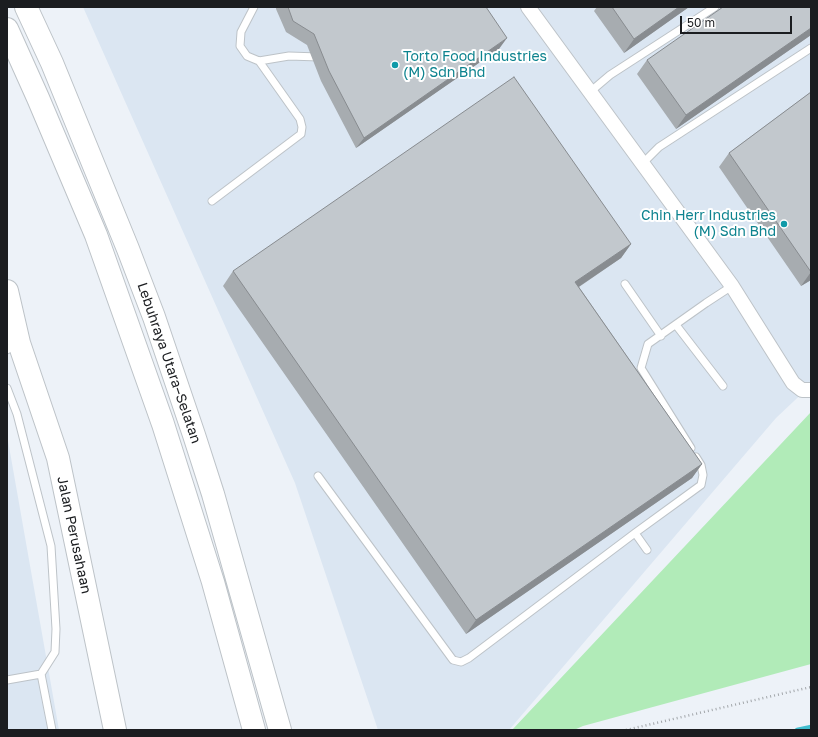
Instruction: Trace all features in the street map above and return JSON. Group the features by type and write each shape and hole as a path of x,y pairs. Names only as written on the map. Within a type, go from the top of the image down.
{"main road":[{"name":"Lebuhraya Utara–Selatan","path":"26,7 52,63 128,249 154,317 213,494 280,730"},
{"name":"Lebuhraya Utara–Selatan","path":"7,29 96,235 160,416 213,582 254,730"},
{"name":"Jalan Perusahaan","path":"7,291 11,341 58,458 115,730"}],"street":[{"path":"528,7 732,286 793,383 802,390 811,390"}],"lane":[{"path":"254,7 241,32 240,46 247,56 259,61 289,56 329,57"},
{"path":"590,92 610,75 715,7"},
{"path":"642,164 659,148 811,48"},
{"path":"212,201 300,134 302,127 300,119 259,61"},
{"path":"625,284 661,336"},
{"path":"318,476 453,660 461,662 469,658 700,485 703,475 701,465 641,368 648,344 732,286"},
{"path":"676,325 723,386"},
{"path":"7,388 17,414 52,546 56,629 55,652 41,674 52,730"},
{"path":"634,533 648,550"},
{"path":"7,680 41,674"}],"path":[{"path":"626,730 811,687"}],"shaded area":[{"path":"83,7 811,7 811,385 776,418 509,730 378,730 295,483"},
{"path":"7,435 59,730 7,730"}],"green space":[{"path":"811,412 811,664 583,726 574,730 512,730"}],"building":[{"name":"Torto Food Industries (M) Sdn Bhd","path":"288,7 486,7 507,38 364,138 329,71 314,34 293,21"},
{"path":"612,7 679,7 634,39"},
{"path":"723,7 811,7 811,28 686,115 647,60"},
{"path":"514,77 631,244 575,282 702,464 476,620 233,271"},
{"name":"Chin Herr Industries (M) Sdn Bhd","path":"811,92 811,272 729,153"}],"waterway":[{"path":"797,730 811,727"}],"place":[{"name":"Torto Food Industries (M) Sdn Bhd","path":"395,65"},
{"name":"Chin Herr Industries (M) Sdn Bhd","path":"784,224"}]}
